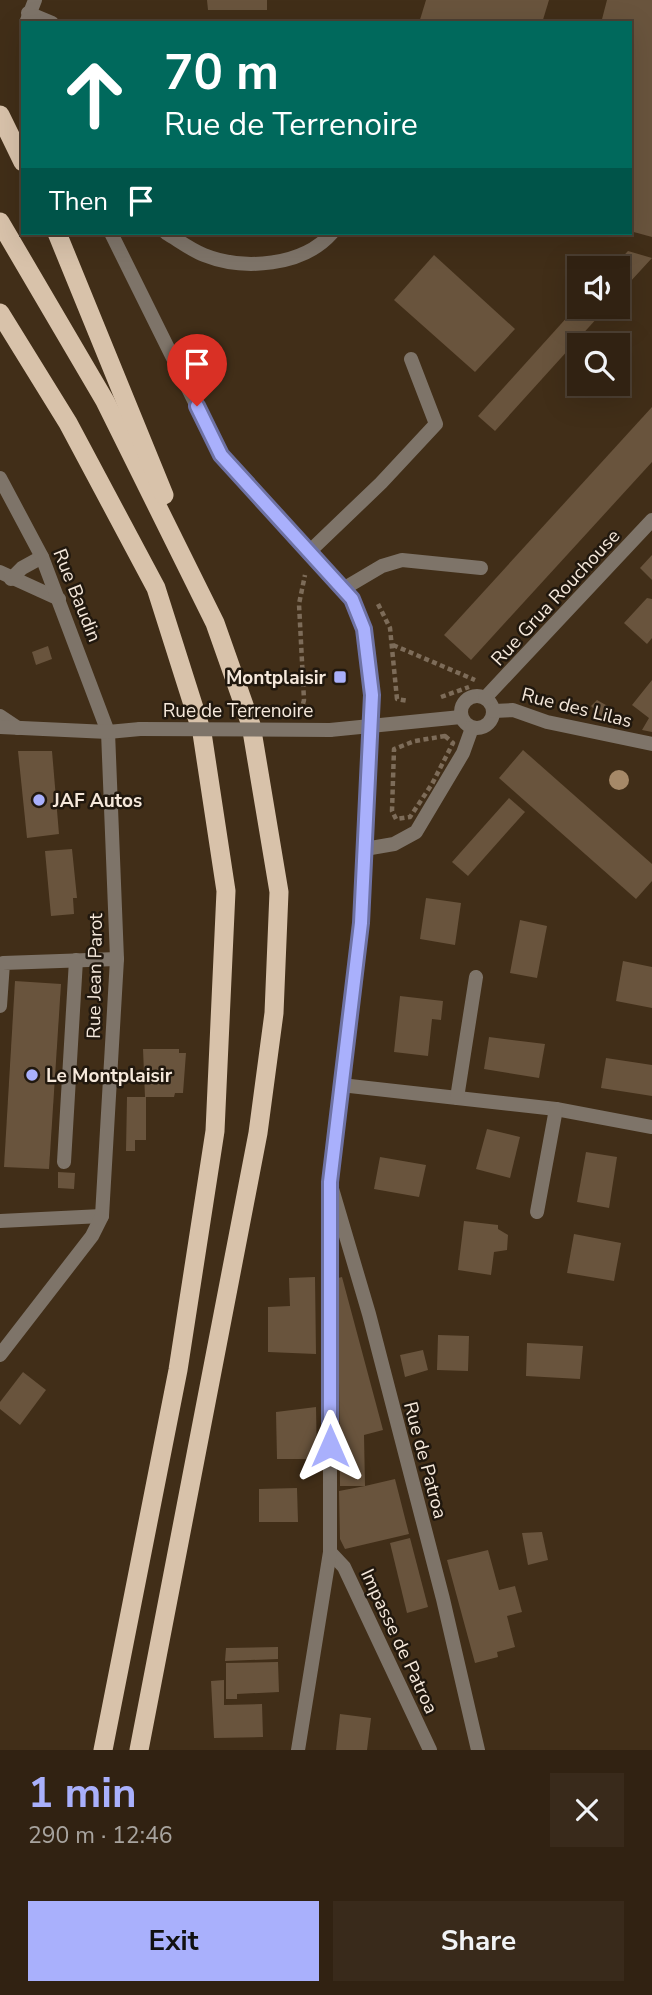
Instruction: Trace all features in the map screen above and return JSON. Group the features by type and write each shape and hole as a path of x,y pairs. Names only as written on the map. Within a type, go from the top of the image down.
{"highway":[{"path":"0,115 21,158"},
{"path":"0,222 105,401 215,623"},
{"path":"58,235 215,623 251,725 279,892 274,1013 249,1186 138,1750"},
{"path":"0,313 68,423 156,588 202,733 226,891 215,1131 178,1370 103,1750"}],"street":[{"path":"30,12 48,21"},
{"path":"112,235 221,455 352,599 364,629 372,695 361,923 330,1182 330,1552 298,1750"},
{"path":"169,235 204,255 244,265 285,260 321,246 330,235"},
{"path":"309,552 381,483 436,424 411,359"},
{"name":"Rue Baudin","path":"0,478 42,557 108,732"},
{"name":"Rue Grua Rouchouse","path":"485,698 652,520"},
{"path":"6,576 42,557"},
{"path":"343,589 382,566 402,560 481,568"},
{"path":"6,576 59,599"},
{"path":"461,717 464,702 478,695 485,698 494,711 487,725 472,728"},
{"name":"Rue des Lilas","path":"494,711 513,710 547,722 652,744"},
{"path":"0,716 18,728"},
{"path":"369,728 461,717"},
{"path":"461,717 472,728"},
{"name":"Rue de Terrenoire","path":"0,727 108,732 140,729 369,728"},
{"path":"365,849 394,844 416,832 463,753 472,728"},
{"name":"Rue Jean Parot","path":"0,1354 92,1236 102,1216 117,959 108,732"},
{"path":"0,1006 3,962 117,959"},
{"path":"64,1162 76,960"},
{"path":"457,1098 476,977"},
{"path":"341,1085 556,1109 652,1127"},
{"path":"537,1212 556,1109"},
{"name":"Rue de Patroa","path":"330,1182 369,1314 443,1599 478,1750"},
{"path":"0,1221 102,1216"},
{"name":"Impasse de Patroa","path":"330,1552 344,1567 430,1750"}],"path":[{"path":"296,730 304,700 299,604 309,552"},
{"path":"360,579 390,628 397,699 416,702"},
{"path":"393,645 478,681 436,698"},
{"path":"445,736 453,743 432,784 410,817 396,819 392,811 394,749 415,741 445,736"}],"building":[{"path":"207,0 267,0 267,10 208,10"},
{"path":"426,0 549,0 543,21 420,21"},
{"path":"607,0 652,0 652,237 632,232 632,21 602,21"},
{"path":"628,251 652,258 630,282 630,256 623,256"},
{"path":"434,255 515,329 475,372 394,300"},
{"path":"567,317 596,319 584,333 567,333 567,351 495,431 478,416"},
{"path":"652,407 652,462 471,660 444,635"},
{"path":"652,555 652,580 640,568"},
{"path":"647,598 652,599 652,638 647,644 624,623"},
{"path":"48,646 52,659 36,665 32,652"},
{"path":"652,680 652,732 642,730 649,718 632,705"},
{"path":"597,700 613,709 612,713 628,716 626,726 607,722 591,706"},
{"path":"523,750 652,864 652,881 636,899 499,778"},
{"name":"JAF Autos","path":"18,751 52,751 59,834 27,838"},
{"path":"509,798 525,812 468,876 452,862"},
{"path":"72,849 77,898 73,898 74,914 51,916 45,851"},
{"path":"426,898 461,903 455,945 420,939"},
{"path":"520,920 547,926 537,978 510,973"},
{"path":"623,961 652,967 652,1008 616,1001"},
{"name":"Le Montplaisir","path":"15,981 61,984 49,1169 4,1167"},
{"path":"400,996 443,1001 441,1020 432,1019 428,1056 394,1052"},
{"path":"489,1037 545,1044 539,1078 484,1069"},
{"path":"143,1049 179,1049 179,1053 186,1053 183,1093 175,1093 174,1097 145,1097"},
{"path":"606,1058 652,1065 652,1096 601,1088"},
{"path":"127,1097 146,1097 146,1140 135,1140 135,1151 126,1151"},
{"path":"487,1129 520,1137 510,1178 476,1169"},
{"path":"586,1152 617,1157 609,1208 577,1202"},
{"path":"380,1157 426,1165 419,1197 374,1189"},
{"path":"58,1172 75,1173 74,1189 58,1188"},
{"path":"464,1221 498,1225 498,1229 508,1235 507,1250 494,1252 491,1275 458,1270"},
{"path":"574,1234 621,1243 614,1281 567,1273"},
{"path":"315,1277 316,1354 268,1352 268,1307 290,1306 289,1278"},
{"path":"342,1277 383,1430 364,1435 365,1486 340,1486 338,1278"},
{"path":"438,1335 469,1336 468,1371 437,1370"},
{"path":"527,1343 583,1346 580,1379 526,1376"},
{"path":"423,1350 428,1370 405,1377 400,1355"},
{"path":"23,1372 46,1390 20,1425 0,1409 0,1402"},
{"path":"316,1407 317,1459 277,1459 276,1412"},
{"path":"395,1479 409,1534 345,1549 340,1539 339,1491"},
{"path":"297,1488 298,1522 259,1522 259,1489"},
{"path":"542,1532 548,1560 528,1565 522,1533"},
{"path":"410,1538 428,1607 407,1613 390,1543"},
{"path":"488,1550 499,1590 515,1586 522,1612 507,1616 515,1647 497,1652 498,1657 475,1663 447,1560"},
{"path":"278,1647 278,1659 225,1661 226,1648"},
{"path":"278,1662 279,1692 237,1694 237,1699 226,1699 226,1663"},
{"path":"224,1680 224,1705 262,1704 263,1737 214,1738 211,1681"},
{"path":"340,1714 371,1718 367,1750 336,1750"}],"place":[{"name":"Montplaisir","path":"340,677"},
{"name":"JAF Autos","path":"39,800"},
{"name":"Le Montplaisir","path":"32,1075"}],"route":[{"path":"197,406 221,455 352,599 364,629 368,656 372,695 361,923 330,1182 330,1446"}]}
